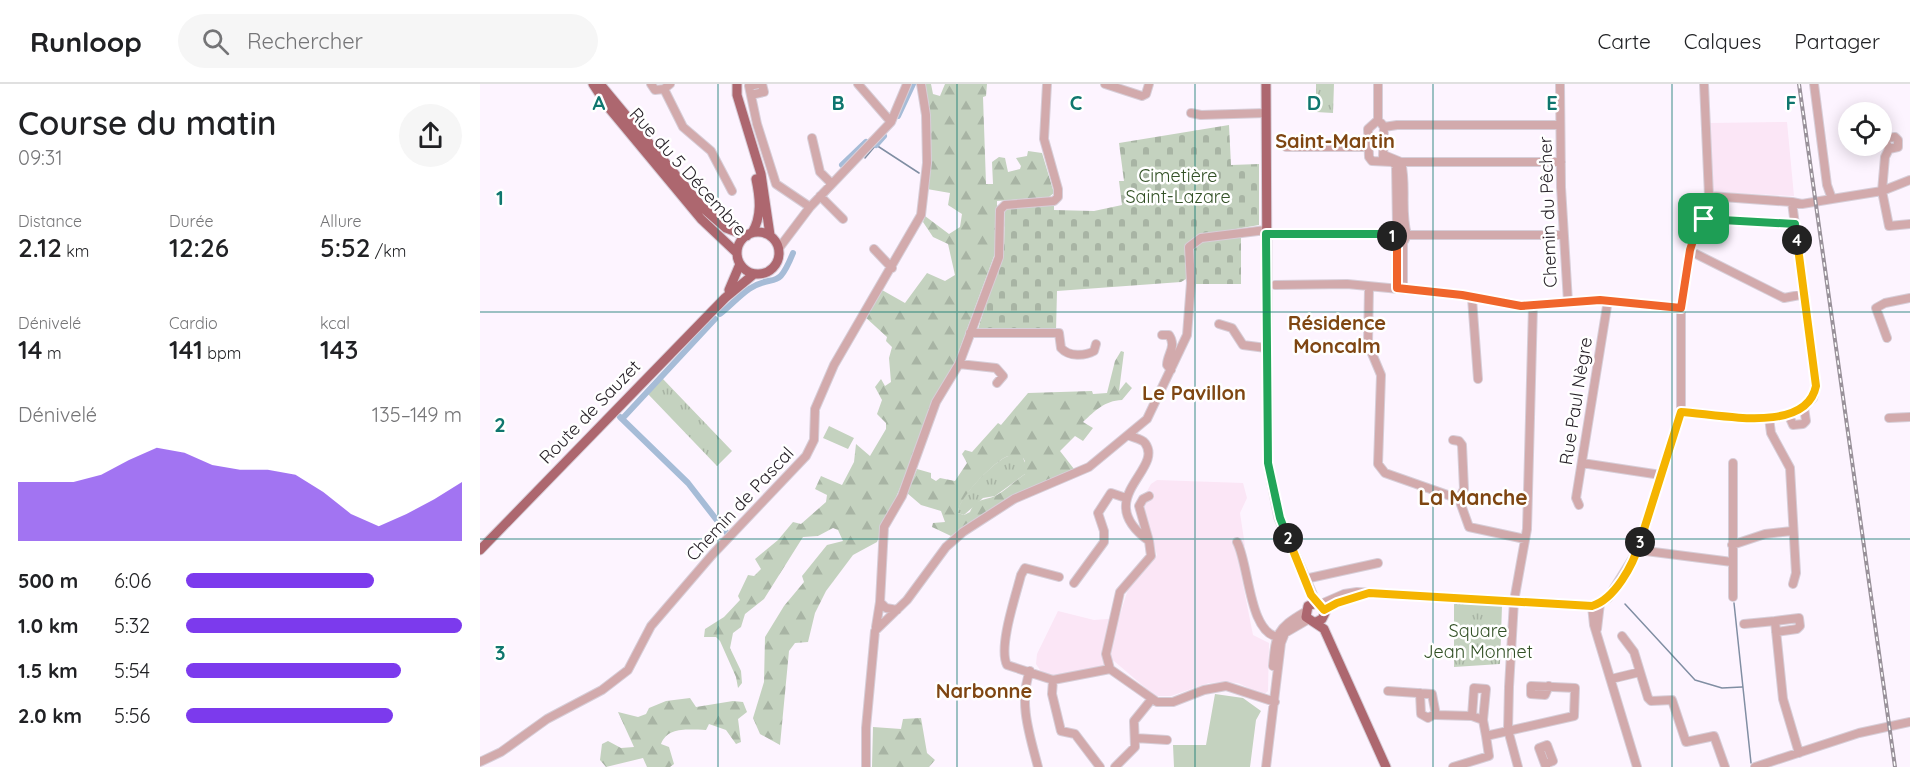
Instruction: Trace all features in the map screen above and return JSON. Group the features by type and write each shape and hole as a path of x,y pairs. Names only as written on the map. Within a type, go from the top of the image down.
{"main road":[{"name":"Rue du 5 Décembre","path":"593,84 608,107 701,219 737,253"},
{"name":"Rue du 5 Décembre","path":"600,84 703,208 726,228 749,234"},
{"path":"732,84 732,99 760,199 757,224 742,240 737,253 740,264 754,274 762,274 774,268 780,255 779,248 770,235 765,193 737,95 737,84"},
{"path":"1266,84 1266,232 1270,285 1266,348 1268,463 1280,518 1305,579 1315,611 1386,767"},
{"path":"749,234 770,235"},
{"name":"Route de Sauzet","path":"725,298 736,278 740,264"},
{"name":"Route de Sauzet","path":"480,550 725,298 754,274"}],"street":[{"path":"651,84 655,90 667,86 683,127 711,151 732,190"},
{"path":"760,84 764,92 751,95 776,184 810,207"},
{"path":"858,84 891,122"},
{"path":"779,248 810,207 891,122 907,84"},
{"name":"Chemin de Pascal","path":"480,762 501,752 548,719 602,690 628,670 651,626 712,555 806,456 814,440 815,409 834,365 892,268 922,209 927,163 927,115 921,84"},
{"path":"866,767 866,728 880,602 884,527 902,496 936,402 959,364 999,257 1002,207 1054,201 1058,197 1058,189 1044,139 1047,84"},
{"path":"1105,84 1142,96 1146,94 1149,84"},
{"path":"1378,84 1378,120 1384,127 1382,158"},
{"name":"Chemin du Pêcher","path":"1560,84 1563,235 1568,302"},
{"path":"1273,702 1276,637 1315,611 1369,593 1596,605 1608,598 1638,550 1681,412 1681,308 1690,250 1709,196 1704,84"},
{"path":"1815,84 1827,185 1832,199"},
{"path":"1191,113 1201,115 1266,113"},
{"path":"1378,120 1369,126 1367,147 1372,161 1382,158 1401,162 1561,162"},
{"path":"1384,127 1397,124 1560,125"},
{"path":"812,138 820,172 832,184"},
{"path":"1286,147 1367,147"},
{"path":"1886,156 1882,191 1889,226 1910,224"},
{"path":"1382,158 1396,165 1400,235"},
{"path":"1400,289 1401,162"},
{"path":"1709,196 1802,204 1882,191 1910,180"},
{"path":"820,196 843,219"},
{"path":"1681,412 1769,418 1789,416 1804,408 1814,398 1816,386 1792,202"},
{"path":"1700,219 1795,224"},
{"path":"1141,440 1147,419 1187,334 1191,284 1189,247 1201,238 1266,232 1563,235"},
{"path":"874,249 892,268"},
{"path":"1690,250 1784,298 1804,294"},
{"path":"1270,285 1347,284 1472,298 1513,306 1608,300 1681,308"},
{"path":"1369,287 1368,344 1381,375 1378,464 1385,473 1460,499"},
{"path":"1472,298 1478,379"},
{"path":"1887,338 1876,308 1886,303 1910,298"},
{"name":"Rue Paul Nègre","path":"1579,505 1576,498 1608,300"},
{"path":"1518,767 1508,730 1514,601 1525,539 1533,306"},
{"path":"1219,324 1232,328 1243,345 1266,348"},
{"path":"970,333 1059,333 1061,348 1072,354 1090,353 1094,351 1096,344"},
{"path":"1162,335 1169,335 1173,341 1172,350 1167,359 1167,365 1171,370"},
{"path":"959,364 996,368 1003,376 997,383"},
{"path":"1789,416 1793,425 1803,424 1806,421 1804,408"},
{"path":"1889,418 1910,417"},
{"path":"1769,418 1771,434 1790,468 1796,573 1793,584"},
{"path":"875,631 897,610 946,547 963,532 1014,499 1089,467 1147,419"},
{"path":"1128,435 1145,444 1148,457 1126,498 1128,519 1132,527 1149,541"},
{"path":"1453,440 1459,441 1462,446 1464,489 1460,499 1469,527 1525,539"},
{"path":"1581,463 1661,475"},
{"path":"1732,463 1733,597"},
{"path":"1074,583 1104,542 1104,531 1098,513 1102,504 1111,493 1126,498"},
{"path":"1149,496 1143,499 1139,506 1151,556 1120,592 1106,654 1110,669 1151,700 1173,702 1204,690 1226,686 1273,702"},
{"path":"1732,544 1765,534 1792,531"},
{"path":"1237,542 1248,573 1253,608 1265,630 1276,637"},
{"path":"1638,550 1732,562"},
{"path":"1305,579 1378,562"},
{"path":"1059,578 1025,568 1021,575 1004,659 1011,668 1030,671 1053,681 1110,669"},
{"path":"880,602 886,608 897,610"},
{"path":"1596,605 1597,630 1637,767"},
{"path":"1744,624 1795,617 1800,622 1797,629 1776,632"},
{"path":"1775,621 1784,699 1799,753"},
{"path":"1265,630 1283,631"},
{"path":"1266,767 1283,631"},
{"path":"1622,636 1634,652 1648,698 1651,701 1672,700 1686,742 1714,736 1725,767"},
{"path":"1030,671 1024,691 1028,728 1038,767"},
{"path":"1611,680 1640,672"},
{"path":"1053,681 1052,694 1061,731 1075,734 1100,767"},
{"path":"1486,736 1574,716 1575,688 1549,686"},
{"path":"1453,767 1489,756 1483,720 1486,689 1474,688 1472,716"},
{"path":"1388,691 1434,695 1435,714"},
{"path":"1420,693 1421,714 1428,718 1435,714 1472,716 1483,720"},
{"path":"1115,767 1125,764 1135,747 1134,721 1151,700"},
{"path":"1755,767 1859,733 1910,722"},
{"path":"1135,738 1167,740"}],"shaded area":[{"path":"1787,122 1794,196 1713,192 1710,123"},
{"path":"1157,480 1243,483 1247,498 1240,513 1245,546 1236,549 1253,635 1269,643 1268,691 1263,695 1238,683 1222,682 1209,683 1171,696 1155,696 1114,661 1098,670 1051,677 1042,673 1036,664 1037,654 1058,611 1094,620 1119,618 1128,589 1157,555 1141,502 1151,484"}],"green space":[{"path":"924,84 931,84 933,94 940,96 945,84 987,84 986,96 983,97 986,184 993,184 992,162 999,157 1005,158 1008,172 1020,169 1021,166 1016,158 1027,156 1028,151 1042,153 1054,193 1049,197 997,201 997,248 952,370 932,402 917,448 877,542 853,555 826,591 815,613 808,642 795,643 789,651 780,745 760,734 753,718 764,682 765,637 784,606 804,582 802,576 827,545 843,541 838,530 833,528 818,536 803,537 764,599 745,614 741,627 733,633 730,648 741,671 742,683 738,688 736,677 720,641 716,637 704,637 705,629 724,617 740,600 738,596 748,575 754,576 761,569 755,559 778,540 793,522 801,524 826,502 827,495 815,489 821,476 842,485 854,462 856,444 870,456 886,429 886,423 877,414 882,400 875,387 881,379 885,386 891,382 889,358 892,347 886,341 887,337 864,316 882,290 905,303 927,273 945,281 955,275 948,244 933,237 923,222 925,216 949,234 960,227 962,214 948,205 950,193 927,189 930,136"},
{"path":"1316,84 1334,84 1333,113 1316,112"},
{"name":"Cimetière Saint-Lazare","path":"1229,125 1231,165 1259,164 1259,225 1196,236 1186,247 1186,279 1181,282 1057,291 1056,331 978,329 1004,247 1005,209 1054,205 1054,210 1094,211 1122,205 1119,181 1124,181 1119,143"},
{"path":"1241,235 1241,284 1193,284 1194,245 1198,242"},
{"path":"1121,351 1124,352 1119,391 1126,382 1132,388 1122,400 1105,404 1083,422 1093,428 1083,441 1075,436 1060,451 1074,469 1011,496 951,536 932,527 933,523 945,522 941,511 921,505 907,493 917,469 931,473 931,478 936,481 940,478 955,481 967,463 962,454 965,450 972,452 998,423 1001,425 1028,393 1092,391 1093,394 1107,393 1115,361","holes":["1008,456 1016,463 1023,458 1025,474 997,495 975,504 970,512 964,515 958,513 963,499 994,465"]},
{"path":"662,378 732,451 717,466 648,394"},
{"path":"829,426 854,438 848,449 823,438"},
{"path":"1008,456 1023,458 1027,467 1025,474 995,496 983,498 964,515 958,513 969,491 994,465"},
{"name":"Square Jean Monnet","path":"1454,603 1502,606 1500,664 1454,667"},
{"path":"1215,694 1243,698 1261,711 1256,720 1250,767 1174,767 1173,745 1206,745"},
{"path":"690,698 696,707 733,701 743,702 747,712 738,719 741,742 736,744 726,730 709,724 706,730 680,730 664,738 661,744 669,747 674,764 670,767 647,767 643,758 606,767 600,760 602,744 608,741 621,748 634,747 618,712 638,717 646,714 649,708 666,701"},
{"path":"921,718 927,753 935,760 929,767 872,767 873,727 901,729 903,719"}],"waterway":[{"path":"898,116 913,84"},
{"path":"876,145 884,136"},
{"path":"842,165 866,142"},
{"path":"865,158 876,145 919,173"},
{"path":"720,314 749,289 779,277 793,253"},
{"path":"622,419 715,319"},
{"path":"620,417 688,483 726,532"},
{"path":"1734,603 1751,763"},
{"path":"1625,604 1695,680 1722,688 1742,687"}],"railway":[{"path":"1799,84 1895,767"}],"district":[{"name":"Saint-Martin","path":"1335,141"},
{"name":"Résidence Moncalm","path":"1337,334"},
{"name":"Le Pavillon","path":"1194,393"},
{"name":"La Manche","path":"1473,498"},
{"name":"Narbonne","path":"984,691"}],"route":[{"path":"1700,219 1704,219 1795,224 1816,386 1814,398 1804,408 1789,416 1769,418 1681,412 1638,550 1608,598 1600,603 1592,606 1369,593 1337,603 1324,610 1316,603 1280,518 1268,463 1266,234 1392,234 1392,238 1397,242 1397,288 1413,291 1462,295 1521,306 1600,300 1681,308 1692,239 1700,219"}]}
